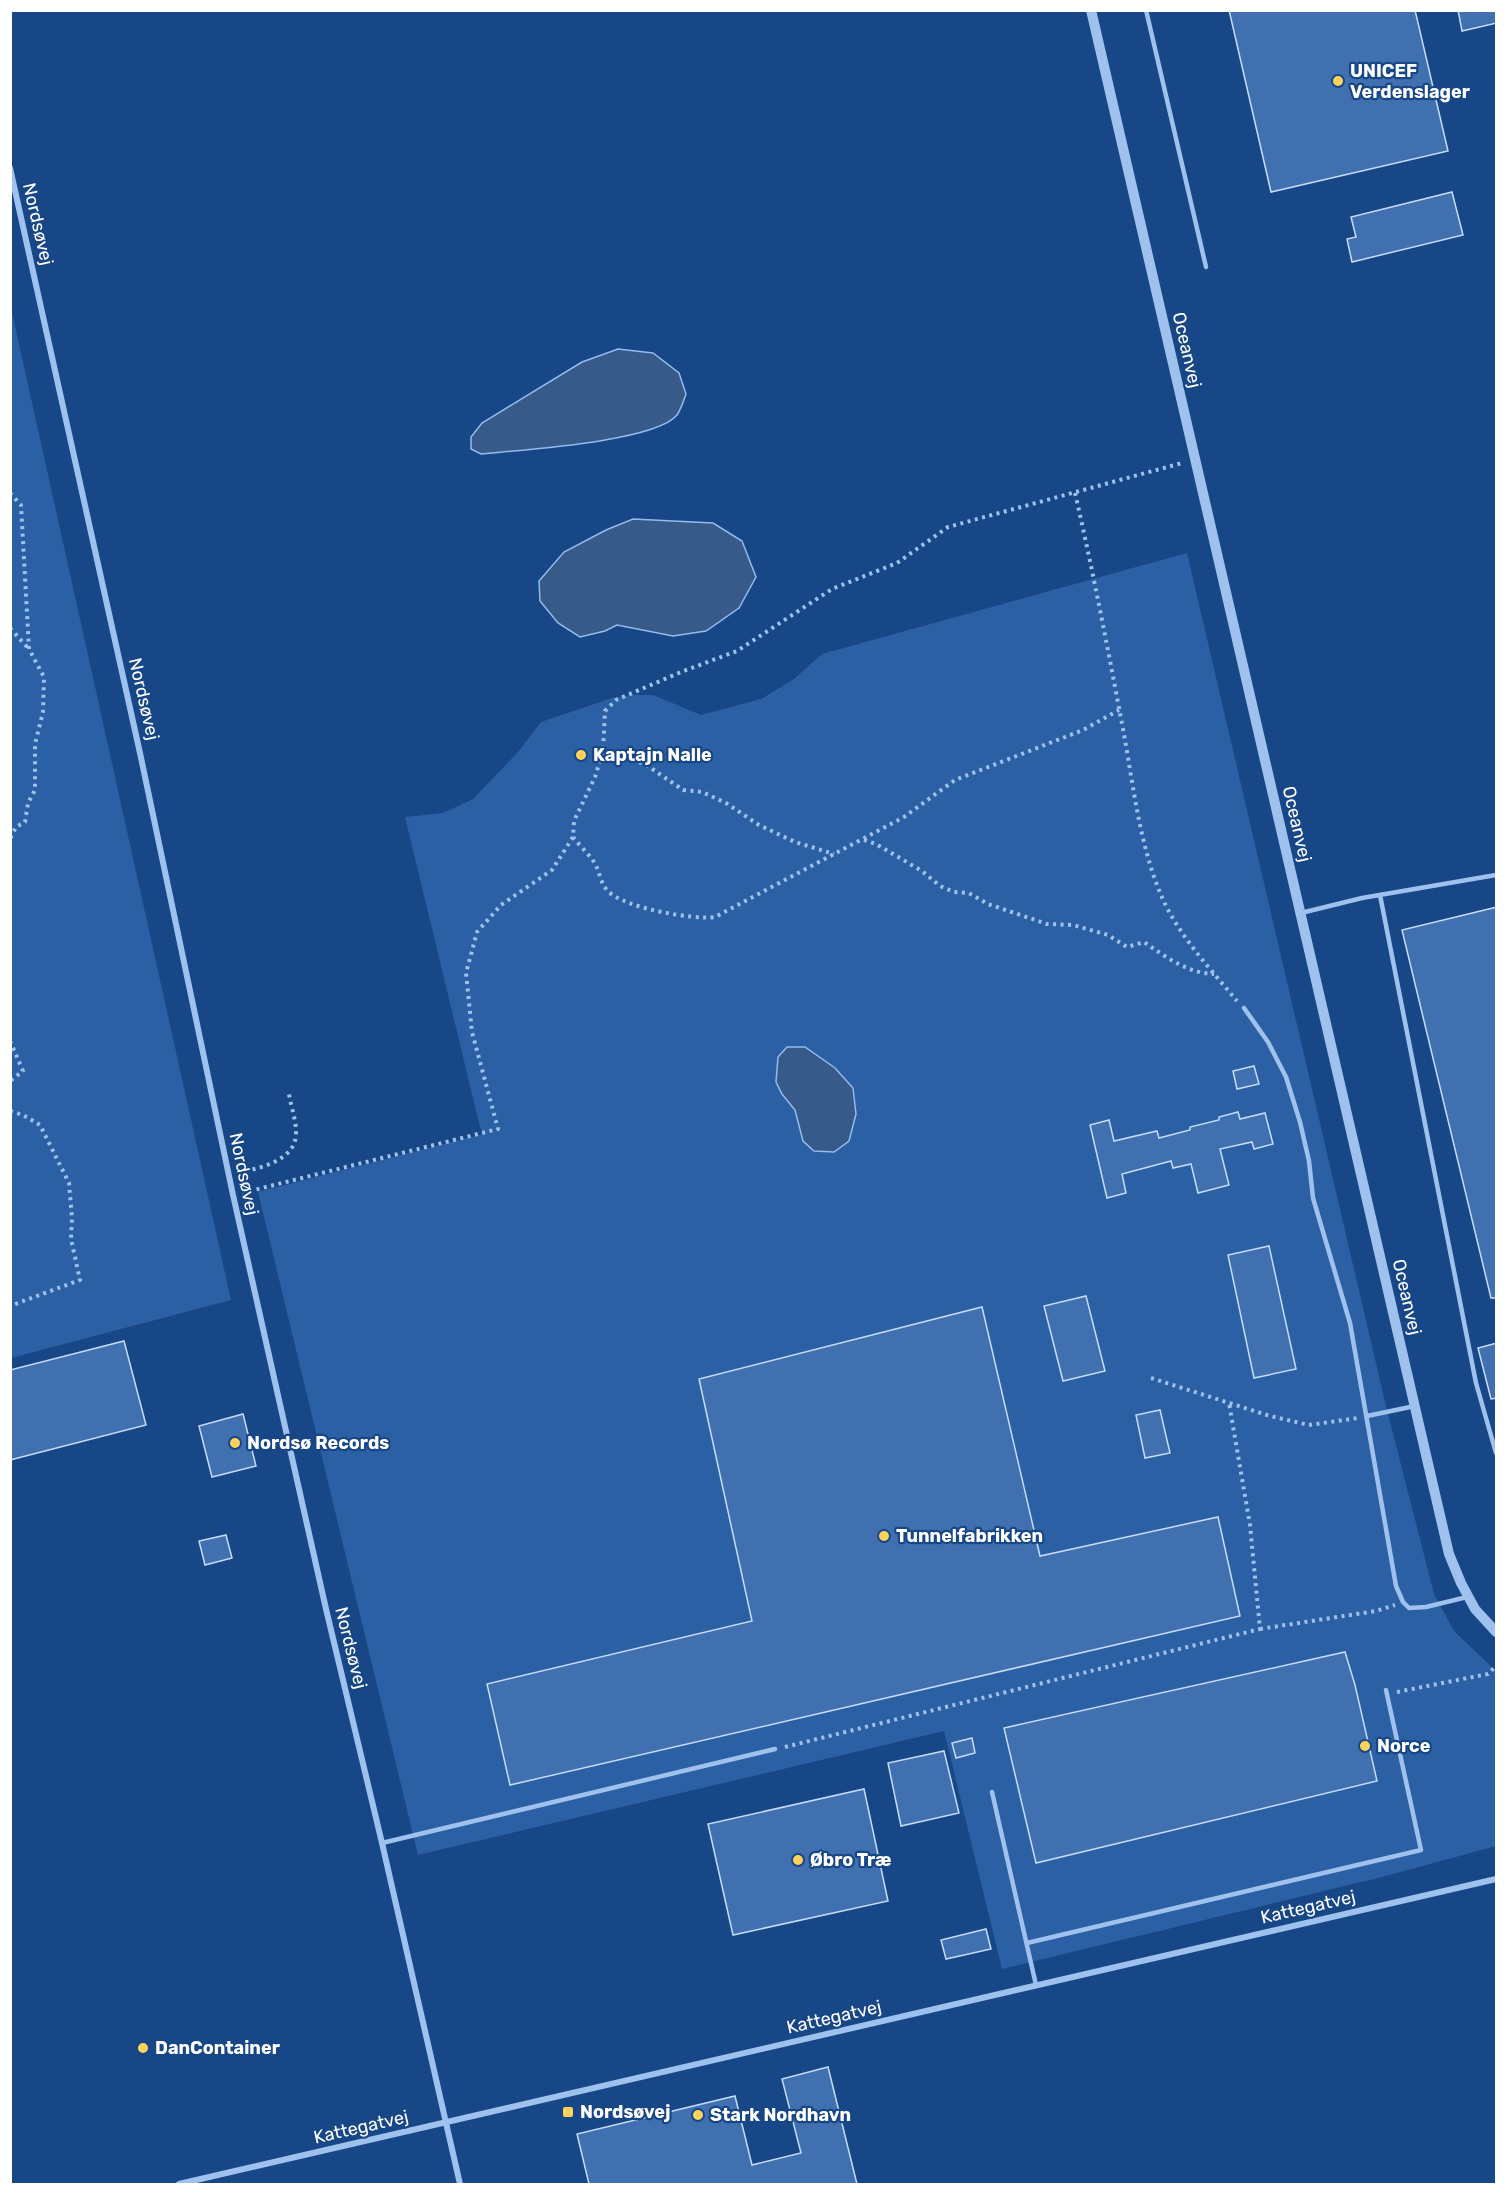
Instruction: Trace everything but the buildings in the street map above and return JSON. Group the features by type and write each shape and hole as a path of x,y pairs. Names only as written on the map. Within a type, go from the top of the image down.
{"street":[{"name":"Oceanvej","path":"1091,10 1449,1554 1475,1609 1497,1632"},
{"name":"Nordsøvej","path":"10,168 140,753 233,1195 460,2184"},
{"name":"Kattegatvej","path":"179,2184 1497,1879"}],"lane":[{"path":"1146,10 1206,267"},
{"path":"1300,913 1380,895 1497,875"},
{"path":"1380,895 1476,1383 1497,1453"},
{"path":"1244,1008 1268,1042 1286,1077 1309,1161 1313,1198 1350,1323 1396,1586 1403,1602 1409,1608 1426,1607 1469,1597"},
{"path":"1368,1416 1415,1406"},
{"path":"1027,1943 1421,1850 1387,1692"},
{"path":"382,1843 775,1749"},
{"path":"992,1792 1036,1985"}],"path":[{"path":"233,1195 498,1129 472,1032 466,973 477,932 501,905 552,870 573,837 574,821 595,777 603,751 605,711 616,700 737,651 832,589 897,563 948,527 1196,460"},
{"path":"10,493 21,505 29,649"},
{"path":"1075,493 1098,595 1137,809 1150,863 1166,906 1191,945 1244,1008"},
{"path":"10,628 29,649 44,677 42,712 35,744 35,790 28,803 25,822 16,827 10,839"},
{"path":"573,837 594,862 603,885 610,894 634,906 701,919 716,917 903,818 956,780 1083,730 1119,710"},
{"path":"603,751 645,764 683,790 702,792 759,825 795,842 835,854"},
{"path":"863,840 876,844 922,871 940,886 954,892 969,893 988,904 1047,924 1073,925 1108,935 1127,947 1144,942 1172,961 1197,973 1215,974"},
{"path":"10,1041 22,1071 10,1081"},
{"path":"229,1176 270,1165 291,1151 297,1134 289,1094"},
{"path":"10,1111 23,1115 40,1125 69,1182 71,1239 80,1280 10,1306"},
{"path":"1151,1378 1270,1416 1309,1425 1368,1416"},
{"path":"1230,1403 1250,1526 1260,1629"},
{"path":"775,1749 1260,1629 1376,1611 1403,1602"},
{"path":"1387,1692 1488,1674 1497,1666"}],"shaded area":[{"path":"11,308 231,1300 10,1358"},
{"path":"618,349 653,353 679,373 686,394 677,415 664,424 642,432 585,443 481,454 471,449 471,437 482,423 582,362"},
{"path":"633,519 713,523 742,541 756,577 739,608 706,631 673,636 617,625 605,631 580,637 558,623 540,601 539,581 564,552"},
{"path":"1187,553 1385,1402 1434,1594 1454,1631 1496,1671 1496,1846 1382,1877 1002,1969 944,1731 418,1855 258,1192 483,1134 405,817 443,813 473,799 518,752 541,722 612,698 653,695 701,715 761,699 794,679 822,654"},
{"path":"787,1047 805,1047 835,1068 853,1088 856,1114 849,1141 834,1152 814,1151 803,1141 795,1110 776,1082 778,1057"}],"place":[{"name":"UNICEF Verdenslager","path":"1338,81"},
{"name":"Kaptajn Nalle","path":"581,755"},
{"name":"Nordsø Records","path":"235,1443"},
{"name":"Tunnelfabrikken","path":"884,1536"},
{"name":"Norce","path":"1365,1746"},
{"name":"Øbro Træ","path":"798,1860"},
{"name":"DanContainer","path":"143,2048"},
{"name":"Nordsøvej","path":"568,2112"},
{"name":"Stark Nordhavn","path":"698,2115"}]}
